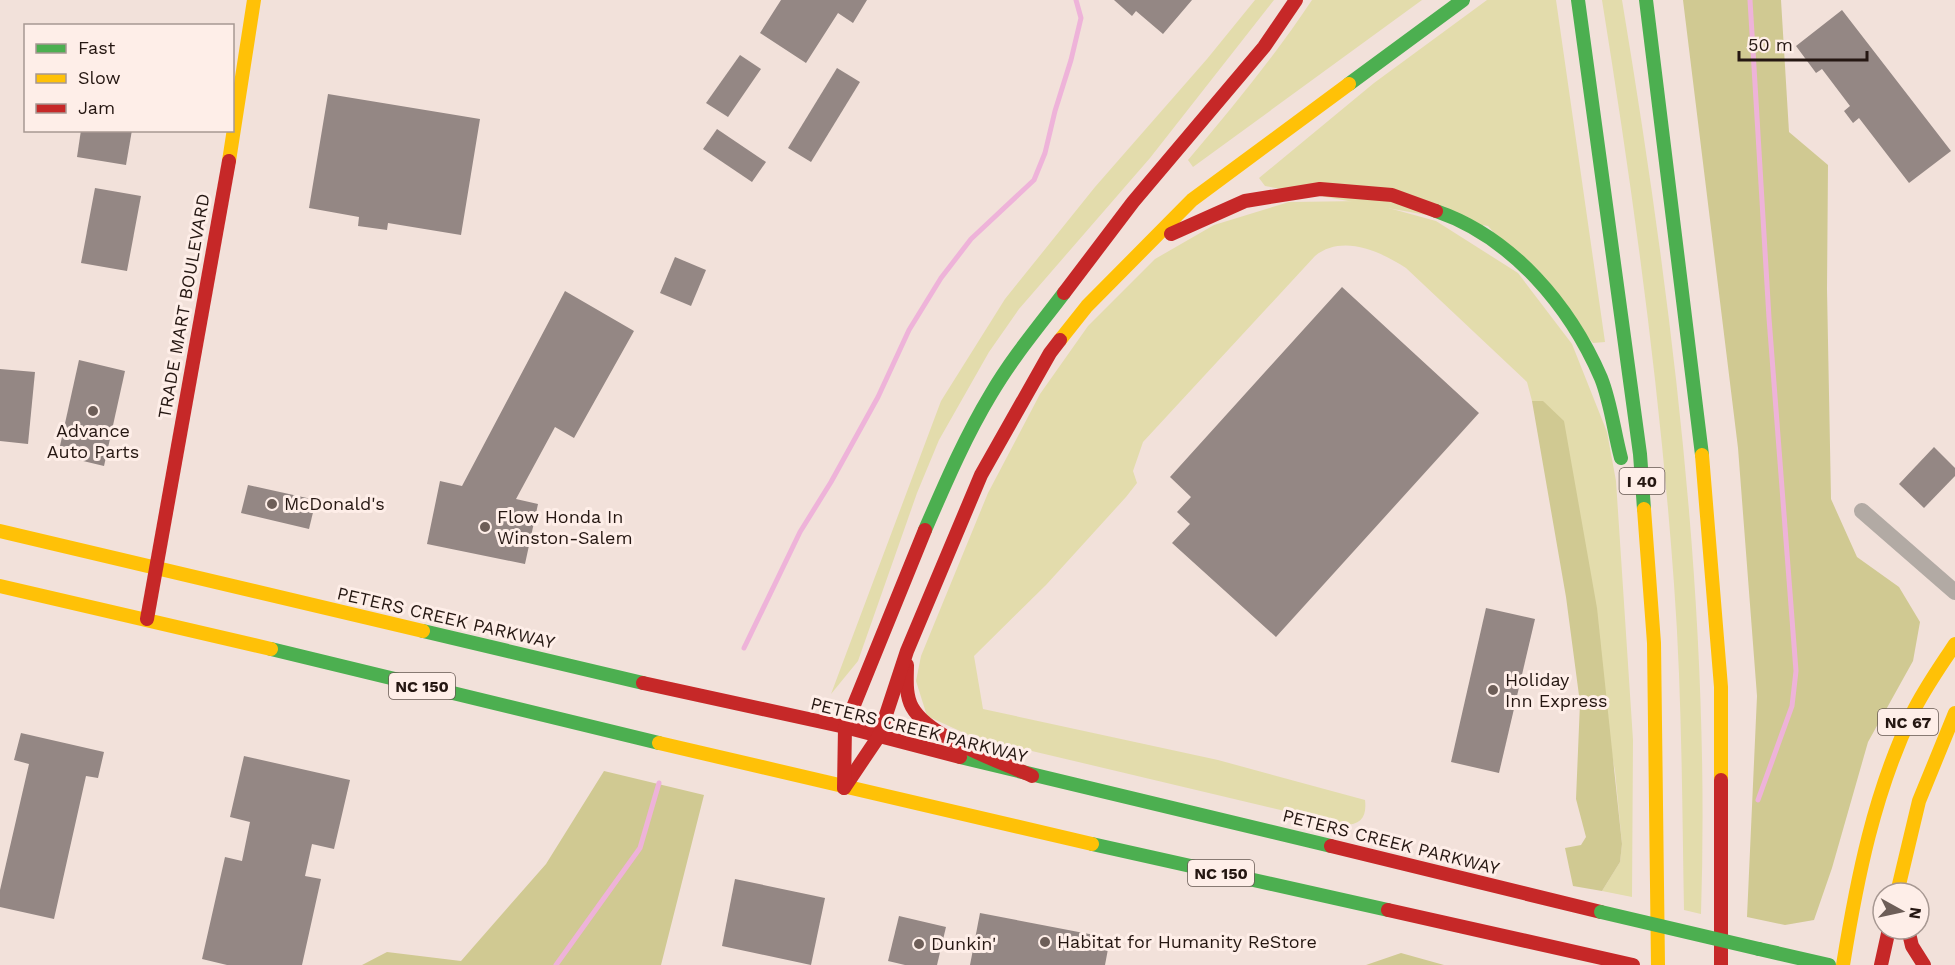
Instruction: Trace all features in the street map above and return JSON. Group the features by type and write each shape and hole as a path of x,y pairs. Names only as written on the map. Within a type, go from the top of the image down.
{"main road":[{"name":"TRADE MART BOULEVARD","path":"234,131 254,0"},
{"path":"844,788 845,728 924,532 962,448 1012,361 1133,202 1264,47 1296,0"},
{"path":"844,788 879,736 907,651 981,475 1012,416 1050,353 1113,277 1192,200 1463,0"},
{"name":"I 40","path":"1578,0 1640,454 1654,643 1658,965"},
{"path":"1646,0 1691,350 1711,544 1721,687 1721,965"},
{"name":"TRADE MART BOULEVARD","path":"147,619 234,132"},
{"path":"1113,277 1167,236 1213,212 1239,202 1294,191 1329,188 1391,194 1420,202 1478,227 1533,271 1556,296 1591,351 1601,377 1612,411 1624,476"},
{"path":"1012,361 1117,247"},
{"name":"PETERS CREEK PARKWAY","path":"0,531 747,708 879,736 1032,776 1365,853 1601,912 1828,965"},
{"name":"NC 150","path":"0,586 147,619 844,788 1633,965"},
{"path":"1635,607 1654,643"},
{"name":"NC 67","path":"1843,965 1859,876 1885,776 1912,713 1955,644"},
{"path":"907,651 907,692 912,708 921,718 931,728 1032,776"},
{"name":"NC 67","path":"1900,881 1919,801 1955,713"},
{"path":"1903,865 1904,881"},
{"path":"1881,965 1886,941"},
{"path":"1911,941 1924,965"}],"street":[{"path":"1862,512 1955,592"}],"shaded area":[{"path":"1255,0 1274,0 1150,158 1019,309 989,352 939,440 917,493 858,661 831,694 941,401 1005,299 1095,187 1207,59"},
{"path":"1312,0 1422,0 1193,167 1188,160 1283,42"},
{"path":"1487,0 1556,0 1605,342 1593,343 1488,226 1265,186 1259,178 1374,83"},
{"path":"1602,0 1622,0 1672,341 1694,570 1700,685 1703,799 1701,914 1684,910 1679,665 1668,511 1644,291"},
{"path":"1683,0 1781,0 1789,132 1828,165 1827,289 1831,499 1857,557 1899,587 1920,622 1913,661 1868,742 1832,868 1814,920 1785,925 1747,917 1757,696 1738,448"},
{"path":"1363,201 1436,221 1518,273 1572,344 1607,432 1616,481 1633,740 1632,897 1602,891 1620,862 1622,844 1615,771 1543,401 1532,401 1527,382 1406,268 1385,256 1361,247 1337,246 1315,256 1143,442 1133,471 1137,483 1126,497 1046,585 974,656 983,709 1218,760 1365,800 1362,819 1359,822 1344,825 973,737 927,716 916,681 921,656 988,493 1040,394 1088,326 1155,259 1214,225 1289,202"},
{"path":"1532,401 1543,401 1564,421 1597,608 1622,844 1620,862 1602,891 1573,886 1565,848 1581,845 1586,837 1576,799 1580,703 1566,597"},
{"path":"604,771 704,795 661,965 362,965 387,952 461,961 546,864"},
{"path":"1401,953 1444,965 1366,965"}],"building":[{"path":"781,0 867,0 853,23 838,13 806,63 760,33"},
{"path":"1114,0 1192,0 1163,34 1136,11 1132,16"},
{"path":"1842,10 1951,151 1909,183 1859,118 1853,123 1844,111 1850,106 1822,69 1816,73 1796,46"},
{"path":"740,55 761,69 728,117 706,103"},
{"path":"837,68 860,82 811,162 788,148"},
{"path":"328,94 480,119 461,235 388,223 387,230 358,226 359,217 309,208"},
{"path":"717,129 766,162 752,182 703,149"},
{"path":"81,132 132,132 126,165 77,157"},
{"path":"95,188 141,196 127,271 81,263"},
{"path":"675,257 706,270 691,306 660,293"},
{"path":"1342,287 1479,413 1276,637 1172,543 1190,524 1177,512 1191,497 1170,477"},
{"path":"565,291 634,331 574,438 555,427 516,499 538,504 525,564 427,544 440,481 462,486"},
{"path":"79,360 125,371 104,466 58,455"},
{"path":"0,369 35,372 28,444 0,441"},
{"path":"1934,447 1955,468 1955,476 1924,508 1899,484"},
{"path":"248,485 316,500 309,529 241,513"},
{"name":"Holiday Inn Express","path":"1486,608 1535,619 1499,773 1451,762"},
{"path":"21,733 104,752 98,778 86,776 54,919 0,907 0,890 29,764 14,760"},
{"path":"244,756 350,780 334,849 312,844 305,876 321,879 302,965 227,965 202,959 225,857 242,861 250,822 230,817"},
{"path":"735,879 825,898 811,965 722,946"},
{"path":"980,913 1110,938 1105,965 970,965"},
{"path":"899,916 946,927 937,965 905,965 888,961"}],"waterway":[{"path":"744,648 800,532 831,482 878,397 909,330 941,278 971,239 1034,180 1045,153 1081,18 1076,0"},
{"path":"1750,0 1769,318 1796,671 1792,706 1758,800"},
{"path":"556,965 640,848 659,783"}],"traffic: fast":[{"path":"1349,84 1463,0"},
{"path":"1578,0 1640,454 1644,509"},
{"path":"1646,0 1702,455"},
{"path":"1436,211 1464,223 1489,238 1513,256 1555,300 1573,325 1601,378 1621,458"},
{"path":"925,530 964,444 991,394 1064,293"},
{"path":"423,631 643,683"},
{"path":"271,649 659,743"},
{"path":"960,757 1331,846"},
{"path":"1092,844 1388,910"},
{"path":"1601,912 1759,949"},
{"path":"1759,949 1829,965"}],"traffic: slow":[{"path":"234,129 254,0"},
{"path":"1060,340 1087,306 1192,200 1349,84"},
{"path":"229,161 234,132"},
{"path":"1702,455 1721,687 1721,780"},
{"path":"1644,509 1654,643 1658,965"},
{"path":"0,531 423,631"},
{"path":"0,586 271,649"},
{"path":"1843,965 1868,837 1887,774 1917,705 1955,644"},
{"path":"1900,881 1919,801 1955,713"},
{"path":"659,743 1092,844"}],"traffic: jam":[{"path":"1064,293 1133,202 1264,47 1296,0"},
{"path":"147,619 229,161"},
{"path":"1171,234 1245,201 1320,189 1392,195 1436,211"},
{"path":"844,788 879,736 907,651 981,475 1050,353 1060,340"},
{"path":"844,788 845,727 925,530"},
{"path":"907,665 908,697 912,707 933,729 966,748 1032,776"},
{"path":"643,683 845,727 960,757"},
{"path":"1721,780 1721,965"},
{"path":"1331,846 1601,912"},
{"path":"1388,910 1633,965"},
{"path":"1881,965 1886,941"},
{"path":"1911,941 1924,965"}],"place":[{"name":"Advance Auto Parts","path":"93,411"},
{"name":"McDonald's","path":"272,504"},
{"name":"Flow Honda In Winston-Salem","path":"485,527"},
{"name":"Holiday Inn Express","path":"1493,690"},
{"name":"Habitat for Humanity ReStore","path":"1045,942"},
{"name":"Dunkin'","path":"919,944"}]}
